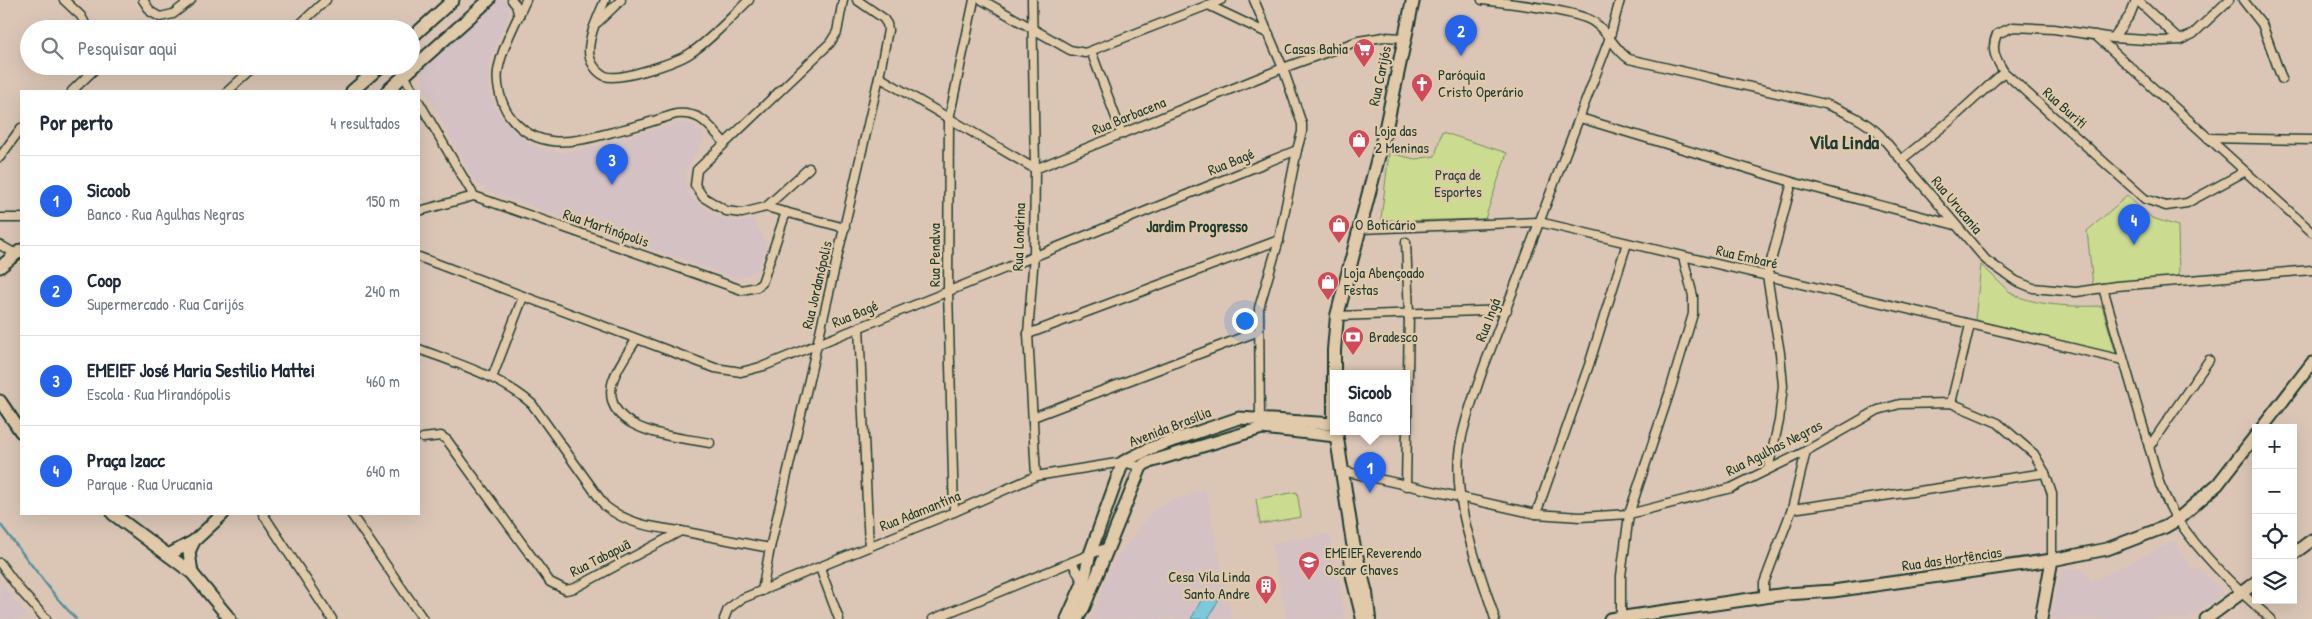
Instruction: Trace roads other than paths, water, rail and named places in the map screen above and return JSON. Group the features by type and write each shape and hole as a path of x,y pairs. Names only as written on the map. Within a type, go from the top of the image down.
{"main road":[{"path":"420,30 453,0"},
{"path":"420,56 489,0"},
{"name":"Rua Carijós","path":"1334,370 1337,316 1386,127 1413,0"},
{"path":"353,90 371,75"},
{"path":"388,90 398,75"},
{"path":"0,266 18,252"},
{"path":"2265,424 2312,363"},
{"path":"0,400 20,430"},
{"name":"Avenida Brasília","path":"1067,619 1083,583 1090,554 1123,462 1150,448 1239,418 1260,423 1330,429"},
{"name":"Avenida Brasília","path":"1077,619 1084,607 1141,467 1146,463 1260,423"},
{"name":"Rua Carijós","path":"1336,435 1353,543 1366,593 1369,619"},
{"name":"Rua das Hortências","path":"1617,618 1764,597 1833,591 2052,560 2122,545 2177,520 2218,484 2252,440"},
{"path":"114,515 192,573 230,619"},
{"path":"168,555 194,541 222,515"},
{"path":"2297,551 2312,540"},
{"path":"192,573 189,552 194,541"},
{"name":"Rua Carijós","path":"1353,543 1351,564 1363,619"},
{"name":"Rua Agulhas Negras","path":"2042,619 2052,560"},
{"path":"2206,619 2252,585"}],"street":[{"path":"64,0 83,20"},
{"path":"143,0 155,16 165,17 180,9 191,0"},
{"path":"305,20 326,0"},
{"path":"512,0 516,5 519,18"},
{"path":"526,0 500,61 498,83 507,112 514,122 525,130 550,142 575,142 676,114 691,114 705,121 724,142"},
{"path":"605,0 596,23 589,51 591,62 605,76 616,77 639,72 688,55 749,0"},
{"path":"596,23 621,0"},
{"path":"843,0 835,38 696,170 695,185 698,191 708,200 726,211 742,213 766,207 845,228"},
{"name":"Rua Jordanópolis","path":"762,591 770,548 845,228 888,30 883,18 857,0"},
{"name":"Rua Penalva","path":"954,512 948,290 949,119 974,0"},
{"path":"982,0 1032,30 1070,50 1078,52 1091,51 1221,0"},
{"name":"Rua Londrina","path":"1032,0 1035,169 1034,255 1028,334 1036,476"},
{"path":"1254,0 1283,68 1302,124 1302,132 1296,150 1279,240 1259,308 1260,423"},
{"name":"Rua Urucania","path":"1482,0 1510,2 1588,18 1602,28 1618,52 1629,59 1825,104 1868,123 1902,158 1955,225 1986,260 2016,281 2033,288 2076,292 2312,270"},
{"name":"Rua Ingá","path":"1495,619 1460,498 1459,453 1468,414 1483,369 1609,40 1620,0"},
{"path":"2113,38 2130,15 2136,0 2180,40 2194,34 2229,0"},
{"path":"2243,0 2262,24 2282,79"},
{"path":"1208,5 1269,34"},
{"name":"Rua Buriti","path":"2180,40 2163,41 2113,38 2054,29 2013,27 2002,30 1997,34 1994,57 2004,72 2144,199 2166,206 2187,203 2244,172"},
{"path":"2094,35 2312,232"},
{"name":"Rua Barbacena","path":"1035,169 1283,68 1363,40 1384,37 1405,38"},
{"path":"1091,51 1122,134"},
{"path":"1902,158 1951,120 2004,72"},
{"path":"73,90 89,75"},
{"path":"229,90 245,75"},
{"path":"403,75 412,90"},
{"path":"879,77 1035,169"},
{"path":"420,104 474,196 421,212"},
{"path":"1580,118 1792,182 1955,225"},
{"path":"0,157 20,129"},
{"path":"2208,138 2312,140"},
{"name":"Rua Bagé","path":"420,257 636,340 715,368 741,372 764,366 1296,150"},
{"path":"766,207 809,168"},
{"path":"1768,469 1779,421 1783,386 1780,352 1767,276 1792,182"},
{"name":"Rua Martinópolis","path":"474,196 742,290 757,287 762,283 786,212"},
{"path":"0,218 20,218"},
{"name":"Rua Embaré","path":"1360,229 1539,222 2123,360"},
{"path":"1028,334 1279,240"},
{"path":"1406,242 1409,314 1408,370"},
{"path":"1536,514 1589,365 1627,243"},
{"path":"0,245 18,252"},
{"path":"1617,618 1629,514 1669,394 1693,314 1693,296 1683,257"},
{"path":"2103,288 2160,485 2177,520 2241,594 2271,619"},
{"path":"492,378 523,297"},
{"path":"1337,316 1507,310"},
{"path":"1951,403 1970,325"},
{"path":"859,327 869,547"},
{"path":"1033,417 1259,331"},
{"path":"636,340 614,377 612,394 618,410 631,423 642,430 710,443"},
{"path":"420,349 492,378 520,394 532,404 605,506 619,517 635,524 770,548"},
{"path":"2149,448 2209,360"},
{"name":"Rua Agulhas Negras","path":"1343,471 1536,514 1580,517 1629,514 1731,488 1806,451 1878,410 1900,404 1951,403 1998,423 2034,454 2045,473 2052,494 2052,560"},
{"path":"1406,486 1407,435"},
{"name":"Rua Tabapuã","path":"423,438 441,436 447,440 550,582 566,590 575,588 681,531"},
{"path":"1764,597 1764,583 1792,509 1806,451"},
{"name":"Rua Adamantina","path":"724,619 728,609 741,599 820,568 1036,476 1123,462 1141,467"},
{"path":"1792,509 2045,473"},
{"path":"264,515 332,619"},
{"path":"352,515 423,619"},
{"path":"933,619 1108,547"},
{"path":"0,562 20,590 46,619"},
{"path":"1072,562 1083,583"},
{"path":"820,568 839,619"},
{"path":"1084,607 1086,619"}],"water":[{"path":"1205,593 1219,599 1208,619 1191,619"}],"waterway":[{"path":"0,524 57,598 76,619"}],"place":[{"name":"Coop","path":"1461,56"},
{"name":"Casas Bahia","path":"1364,68"},
{"name":"Paróquia Cristo Operário","path":"1422,103"},
{"name":"Loja das 2 Meninas","path":"1359,159"},
{"name":"EMEIEF José Maria Sestilio Mattei","path":"612,185"},
{"name":"O Boticário","path":"1339,244"},
{"name":"Praça Izacc","path":"2134,245"},
{"name":"Loja Abençoado Festas","path":"1328,301"},
{"name":"Bradesco","path":"1353,356"},
{"name":"Sicoob","path":"1370,493"},
{"name":"EMEIEF Reverendo Oscar Chaves","path":"1309,581"},
{"name":"Cesa Vila Linda Santo Andre","path":"1266,605"}],"district":[{"name":"Vila Linda","path":"1844,142"},
{"name":"Jardim Progresso","path":"1197,226"}],"park label":[{"name":"Praça de Esportes","path":"1458,184"}]}
